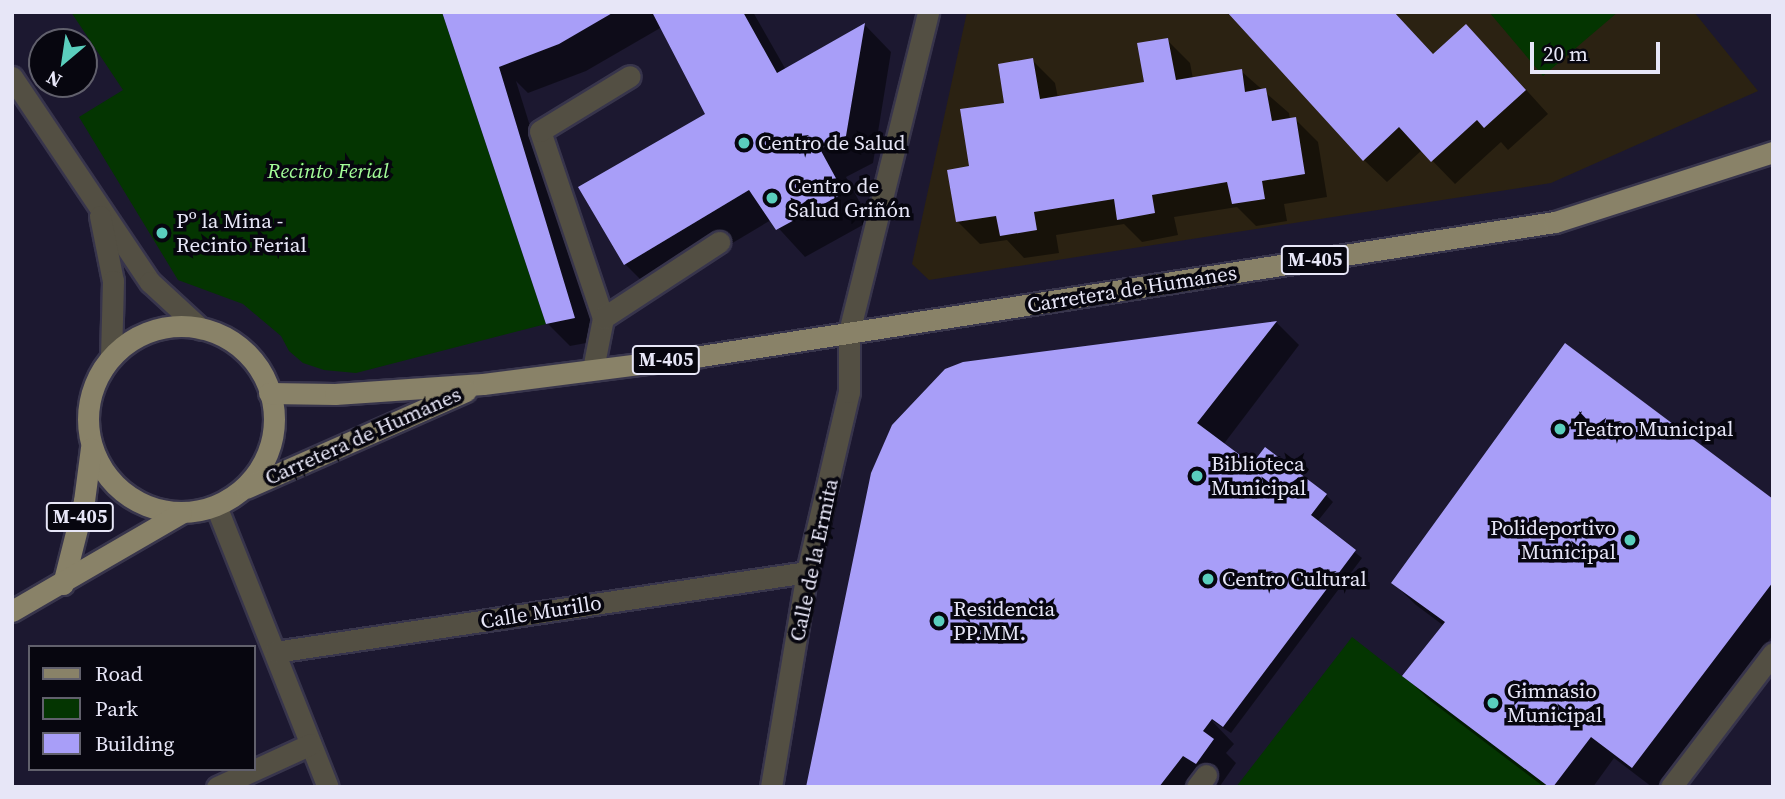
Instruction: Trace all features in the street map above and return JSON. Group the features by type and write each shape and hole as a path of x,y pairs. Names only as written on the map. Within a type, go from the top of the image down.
{"main road":[{"name":"Carretera de Humanes","path":"269,393 335,394 482,384 701,356 1555,222 1773,152"},
{"path":"167,326 201,329 220,334 247,353 262,373 273,404 273,436 264,463 244,489 216,506 181,513 149,508 107,477 91,448 87,416 93,384 111,356 136,336 167,326"},
{"name":"Carretera de Humanes","path":"244,489 482,384"},
{"name":"M-405","path":"63,584 84,501 91,448"},
{"name":"M-405","path":"12,611 63,584 181,513"}],"street":[{"name":"Calle de la Ermita","path":"771,787 807,572 849,392 849,332 928,12"},
{"path":"593,369 603,318 540,131 630,76"},
{"path":"12,77 150,282 201,329"},
{"path":"98,207 113,281 111,356"},
{"path":"603,318 719,242"},
{"path":"216,506 328,787"},
{"name":"Calle Murillo","path":"275,652 807,572"},
{"path":"1678,784 1773,653"},
{"path":"256,769 311,744"},
{"path":"217,787 252,771"}],"shaded area":[{"path":"967,12 1694,12 1758,91 1551,183 929,280 912,264"}],"green space":[{"name":"Recinto Ferial","path":"71,12 442,12 546,324 356,373 324,370 303,363 289,351 281,336 243,304 178,280 79,117 123,90 98,52 98,28 82,28"},
{"path":"1489,12 1618,12 1543,76"},
{"path":"1352,637 1402,676 1549,787 1236,787"}],"building":[{"path":"442,12 614,12 559,44 499,67 575,318 546,324"},
{"name":"Centro de Salud","path":"652,12 743,12 777,73 865,23 846,136 820,149 844,193 776,230 749,190 624,265 578,187 705,114"},
{"path":"1227,12 1394,12 1433,54 1466,24 1526,90 1484,128 1477,120 1431,162 1399,127 1363,161"},
{"path":"1168,38 1176,80 1242,69 1245,92 1266,88 1272,121 1296,117 1305,174 1262,181 1265,199 1232,204 1227,182 1152,195 1155,213 1117,220 1114,199 1034,212 1037,230 1000,236 996,216 956,222 947,170 969,166 960,109 1004,103 998,64 1033,58 1040,99 1144,82 1137,43"},
{"path":"1277,321 1197,423 1252,464 1265,447 1327,494 1311,515 1356,550 1223,727 1212,719 1203,731 1214,739 1196,764 1183,756 1159,787 806,787 871,473 892,425 945,369 963,362"},
{"path":"1565,343 1773,499 1773,582 1632,768 1591,737 1553,787 1549,787 1402,676 1445,622 1391,583"}],"place":[{"name":"Centro de Salud","path":"744,143"},
{"name":"Centro de Salud Griñón","path":"772,198"},
{"name":"Pº la Mina - Recinto Ferial","path":"162,233"},
{"name":"Teatro Municipal","path":"1560,429"},
{"name":"Biblioteca Municipal","path":"1197,476"},
{"name":"Polideportivo Municipal","path":"1630,540"},
{"name":"Centro Cultural","path":"1208,579"},
{"name":"Residencia PP.MM.","path":"939,621"},
{"name":"Gimnasio Municipal","path":"1493,703"}]}
